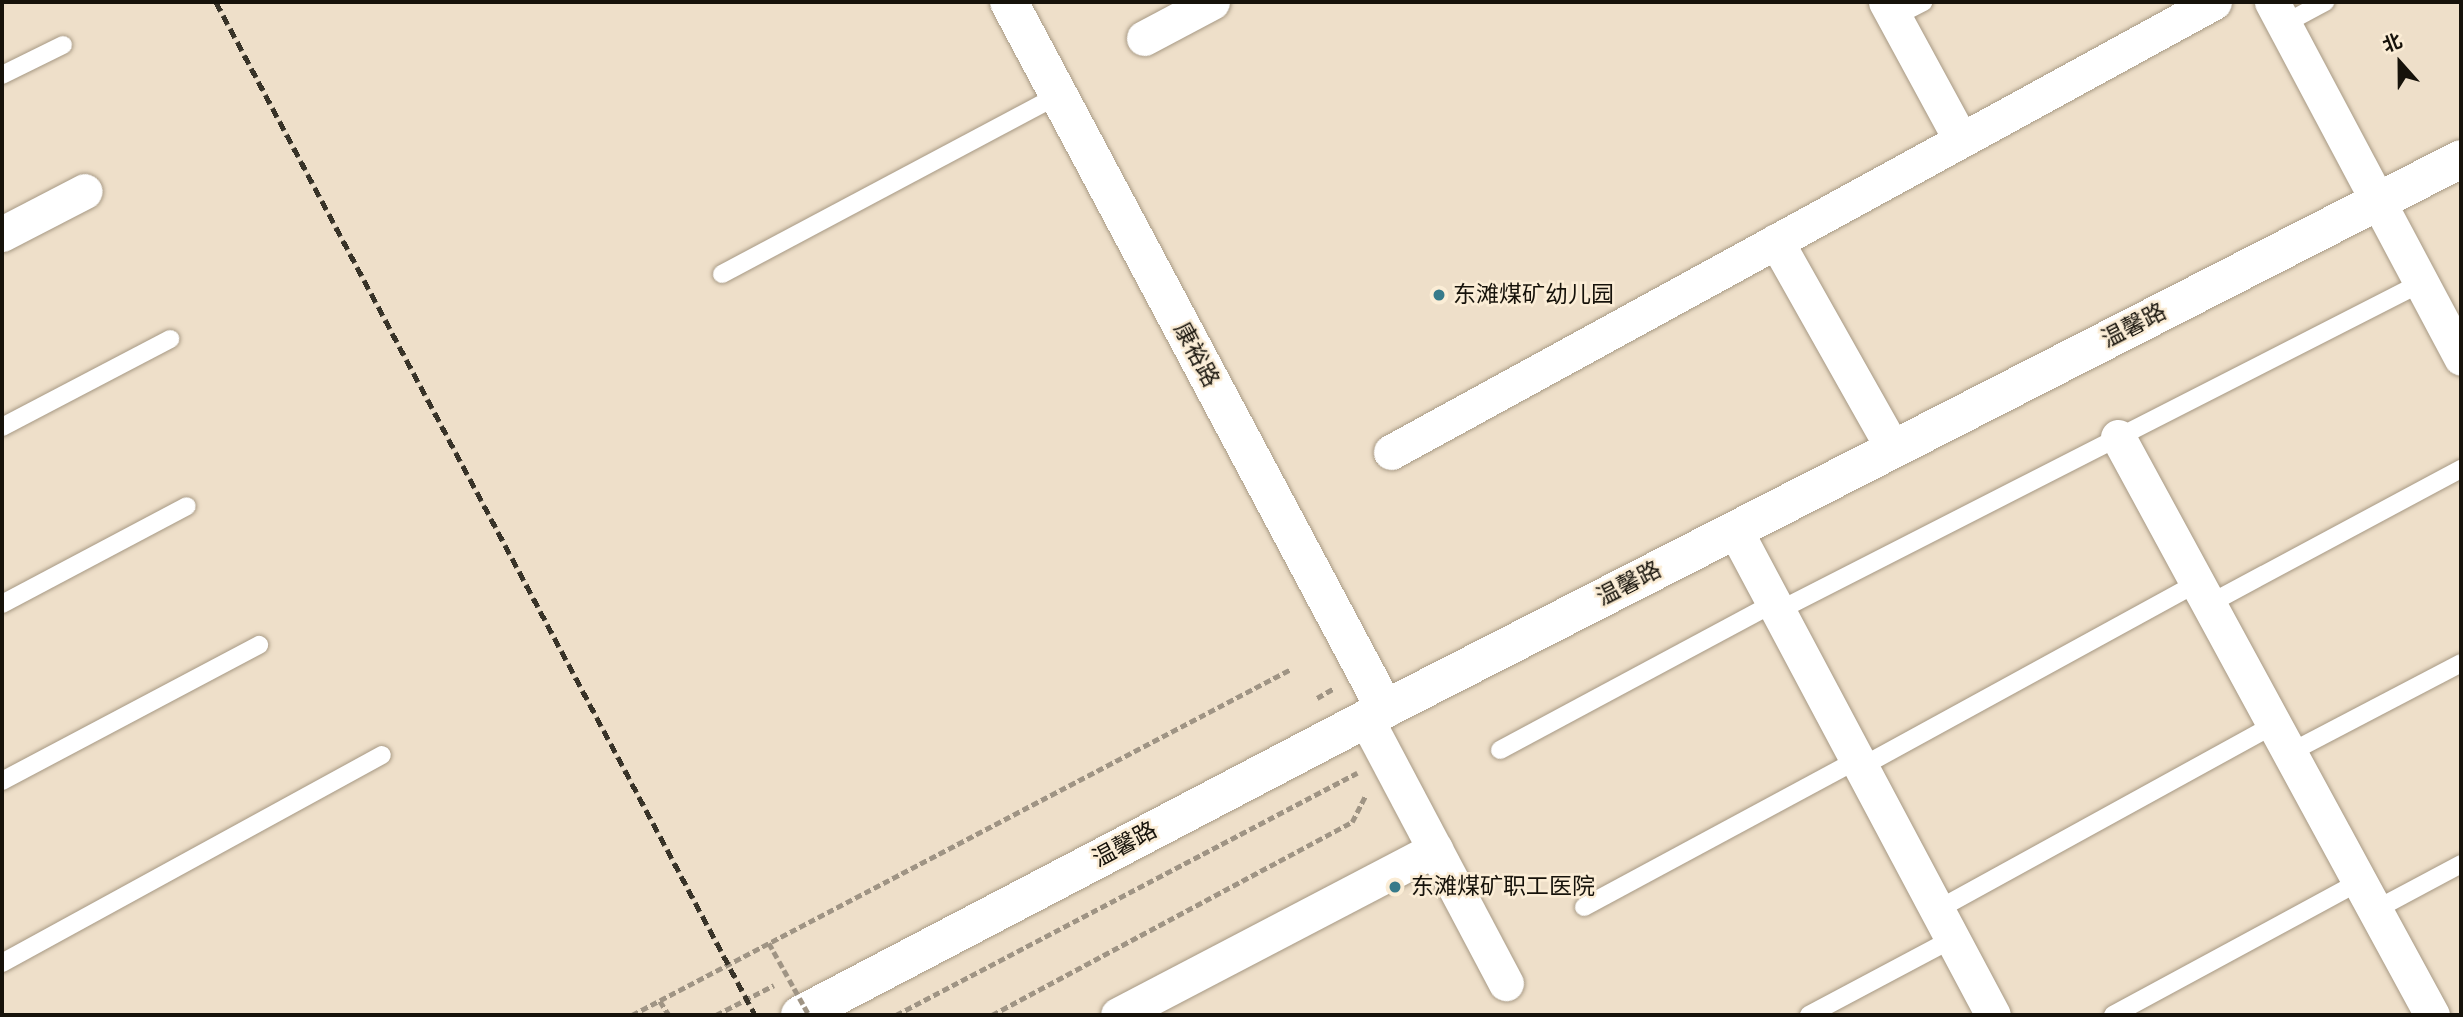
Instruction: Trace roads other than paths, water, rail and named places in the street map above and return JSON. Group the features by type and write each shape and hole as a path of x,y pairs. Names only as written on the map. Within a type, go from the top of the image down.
{"street":[{"name":"康裕路","path":"1009,2 1375,714"},
{"path":"1144,38 1212,2"},
{"path":"1391,452 2214,2"},
{"path":"1901,7 1961,140"},
{"path":"2278,13 2461,358"},
{"name":"温馨路","path":"800,1015 1375,714 2461,159"},
{"path":"2,234 85,191"},
{"path":"1776,241 1893,449"},
{"path":"2118,437 2432,1015"},
{"path":"1735,530 1993,1015"},
{"path":"1375,714 1386,757 1506,983"},
{"path":"1118,1015 1435,849"}],"lane":[{"path":"2278,13 2325,2"},
{"path":"2,75 63,45"},
{"path":"722,274 1058,95"},
{"path":"1500,750 1776,607 2421,283"},
{"path":"2,426 170,339"},
{"path":"1584,906 1859,763 2461,469"},
{"path":"2,604 187,506"},
{"path":"2,781 259,645"},
{"path":"1809,1015 1945,924 2282,739 2461,663"},
{"path":"2,963 382,755"},
{"path":"2113,1015 2367,896 2461,864"}],"railway":[{"path":"216,2 755,1015"}],"place":[{"name":"东滩煤矿幼儿园","path":"1439,295"},
{"name":"东滩煤矿职工医院","path":"1395,887"}]}
